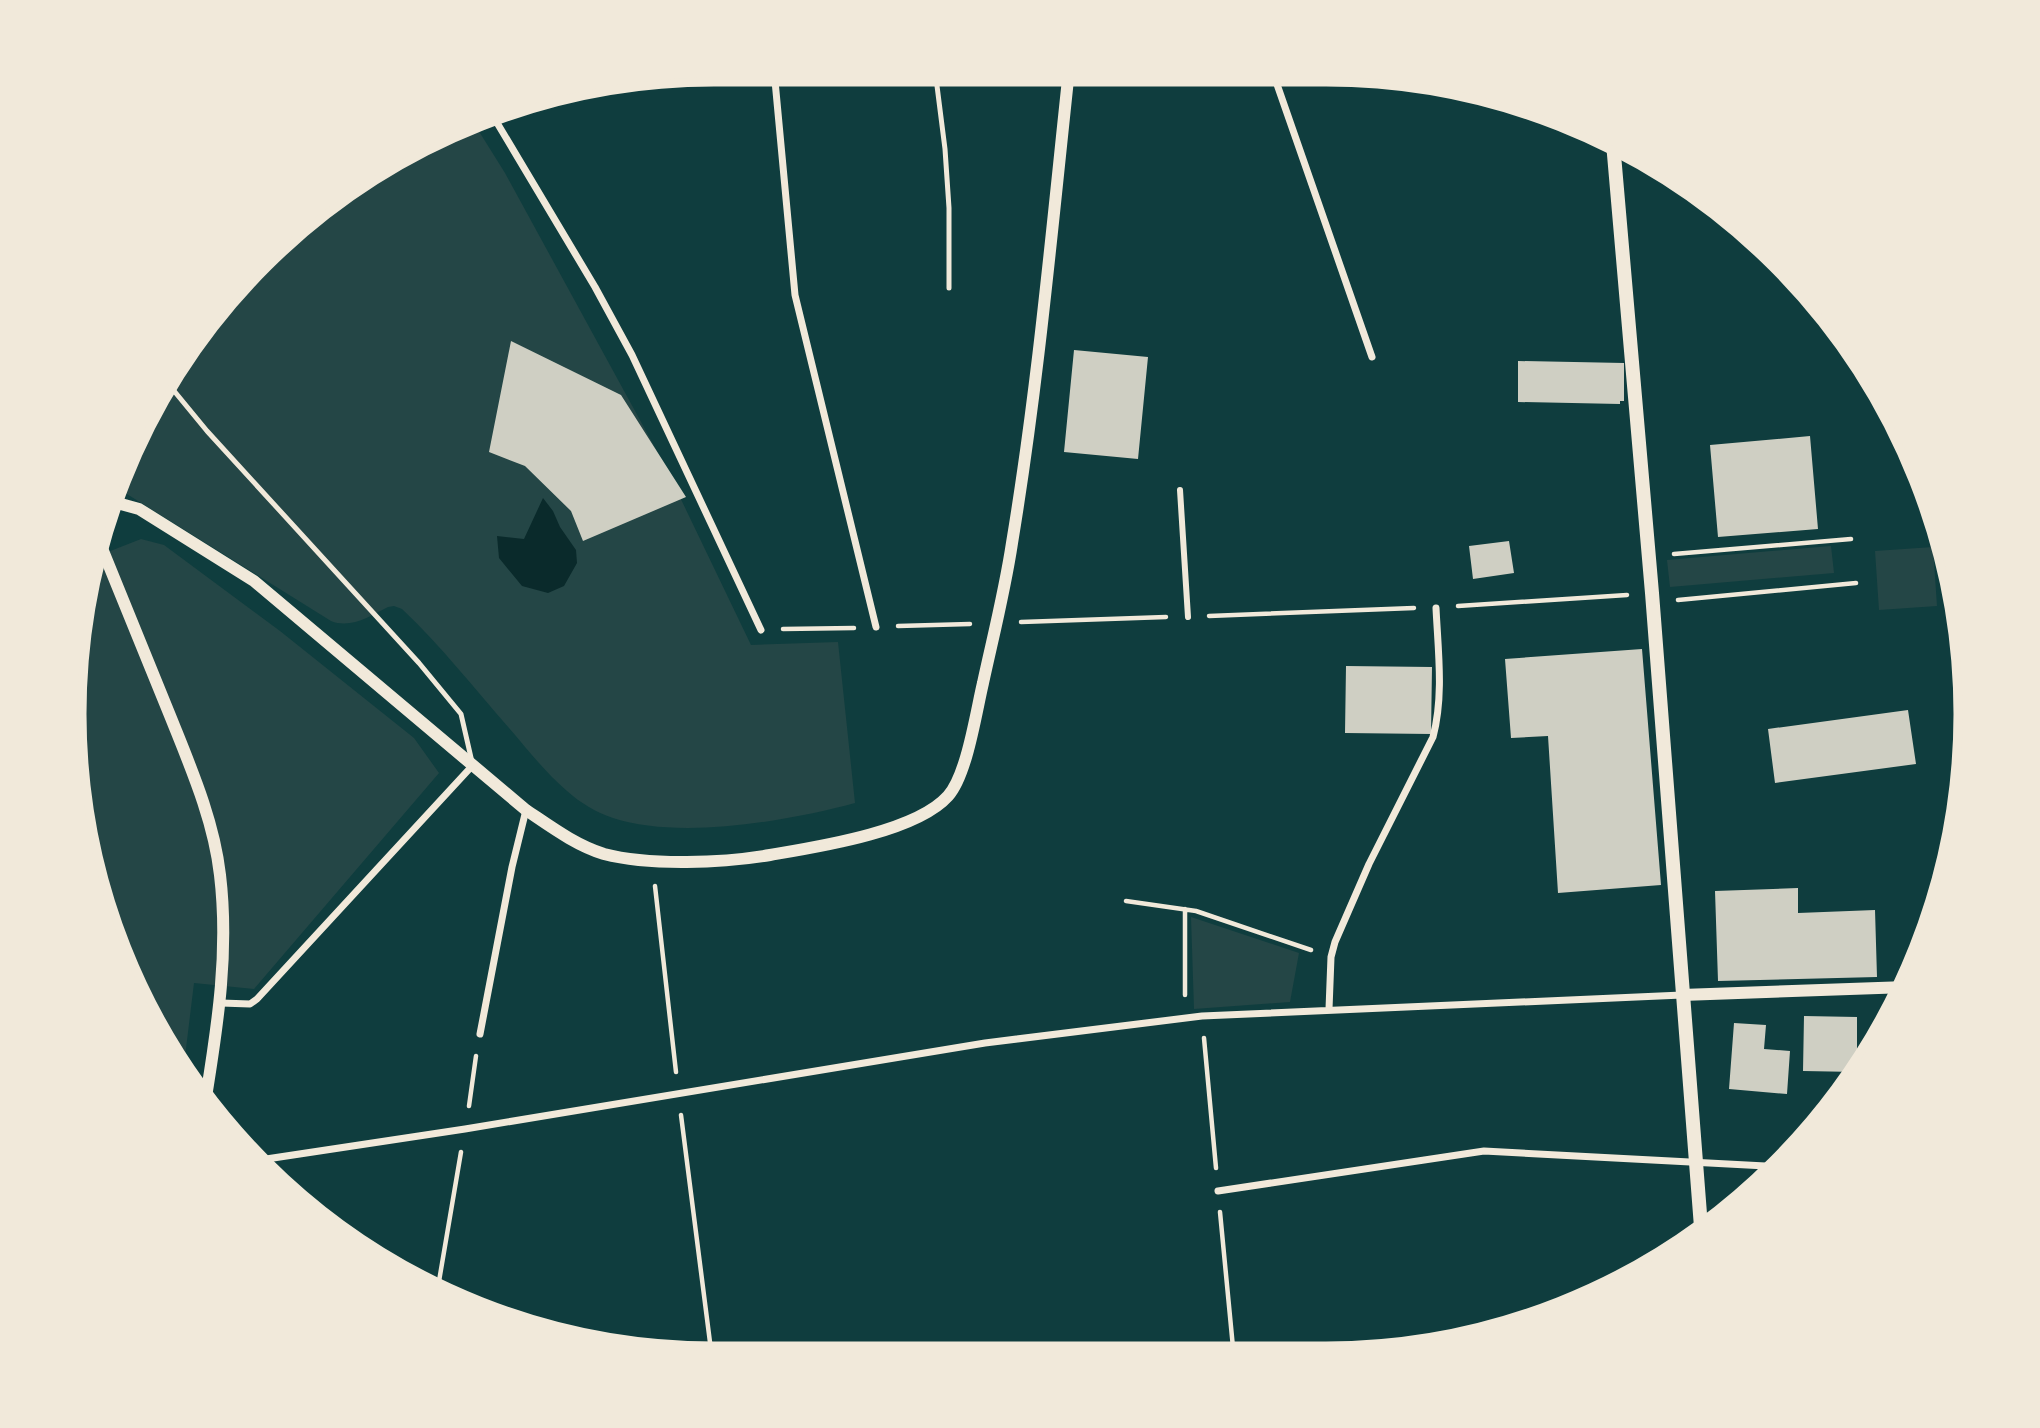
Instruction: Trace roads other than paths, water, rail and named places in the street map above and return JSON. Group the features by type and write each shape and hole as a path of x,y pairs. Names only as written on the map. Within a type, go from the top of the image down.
{"main road":[{"path":"1614,152 1701,1222"}],"street":[{"path":"775,82 795,295 876,627"},
{"path":"119,503 139,509 254,581 526,810 567,837 602,853 630,859 686,862 757,858 887,830 925,815 951,793 958,779 972,732 1012,547 1031,419 1068,82"},
{"path":"1276,82 1372,357"},
{"path":"496,121 595,287 632,355 761,630"},
{"path":"1180,490 1188,617"},
{"path":"103,552 193,773 214,842 220,873 224,935 221,1003 207,1091"},
{"path":"1329,1009 1331,957 1335,942 1368,864 1433,737 1437,721 1439,684 1436,607"},
{"path":"221,1003 250,1004 257,999 473,765"},
{"path":"480,1034 509,880 526,810"},
{"path":"265,1159 972,1045 1185,1018 1329,1009 1896,987"},
{"path":"1219,1191 1485,1151 1768,1166"}],"lane":[{"path":"937,82 949,208 949,288"},
{"path":"173,389 461,714 473,765"}]}
